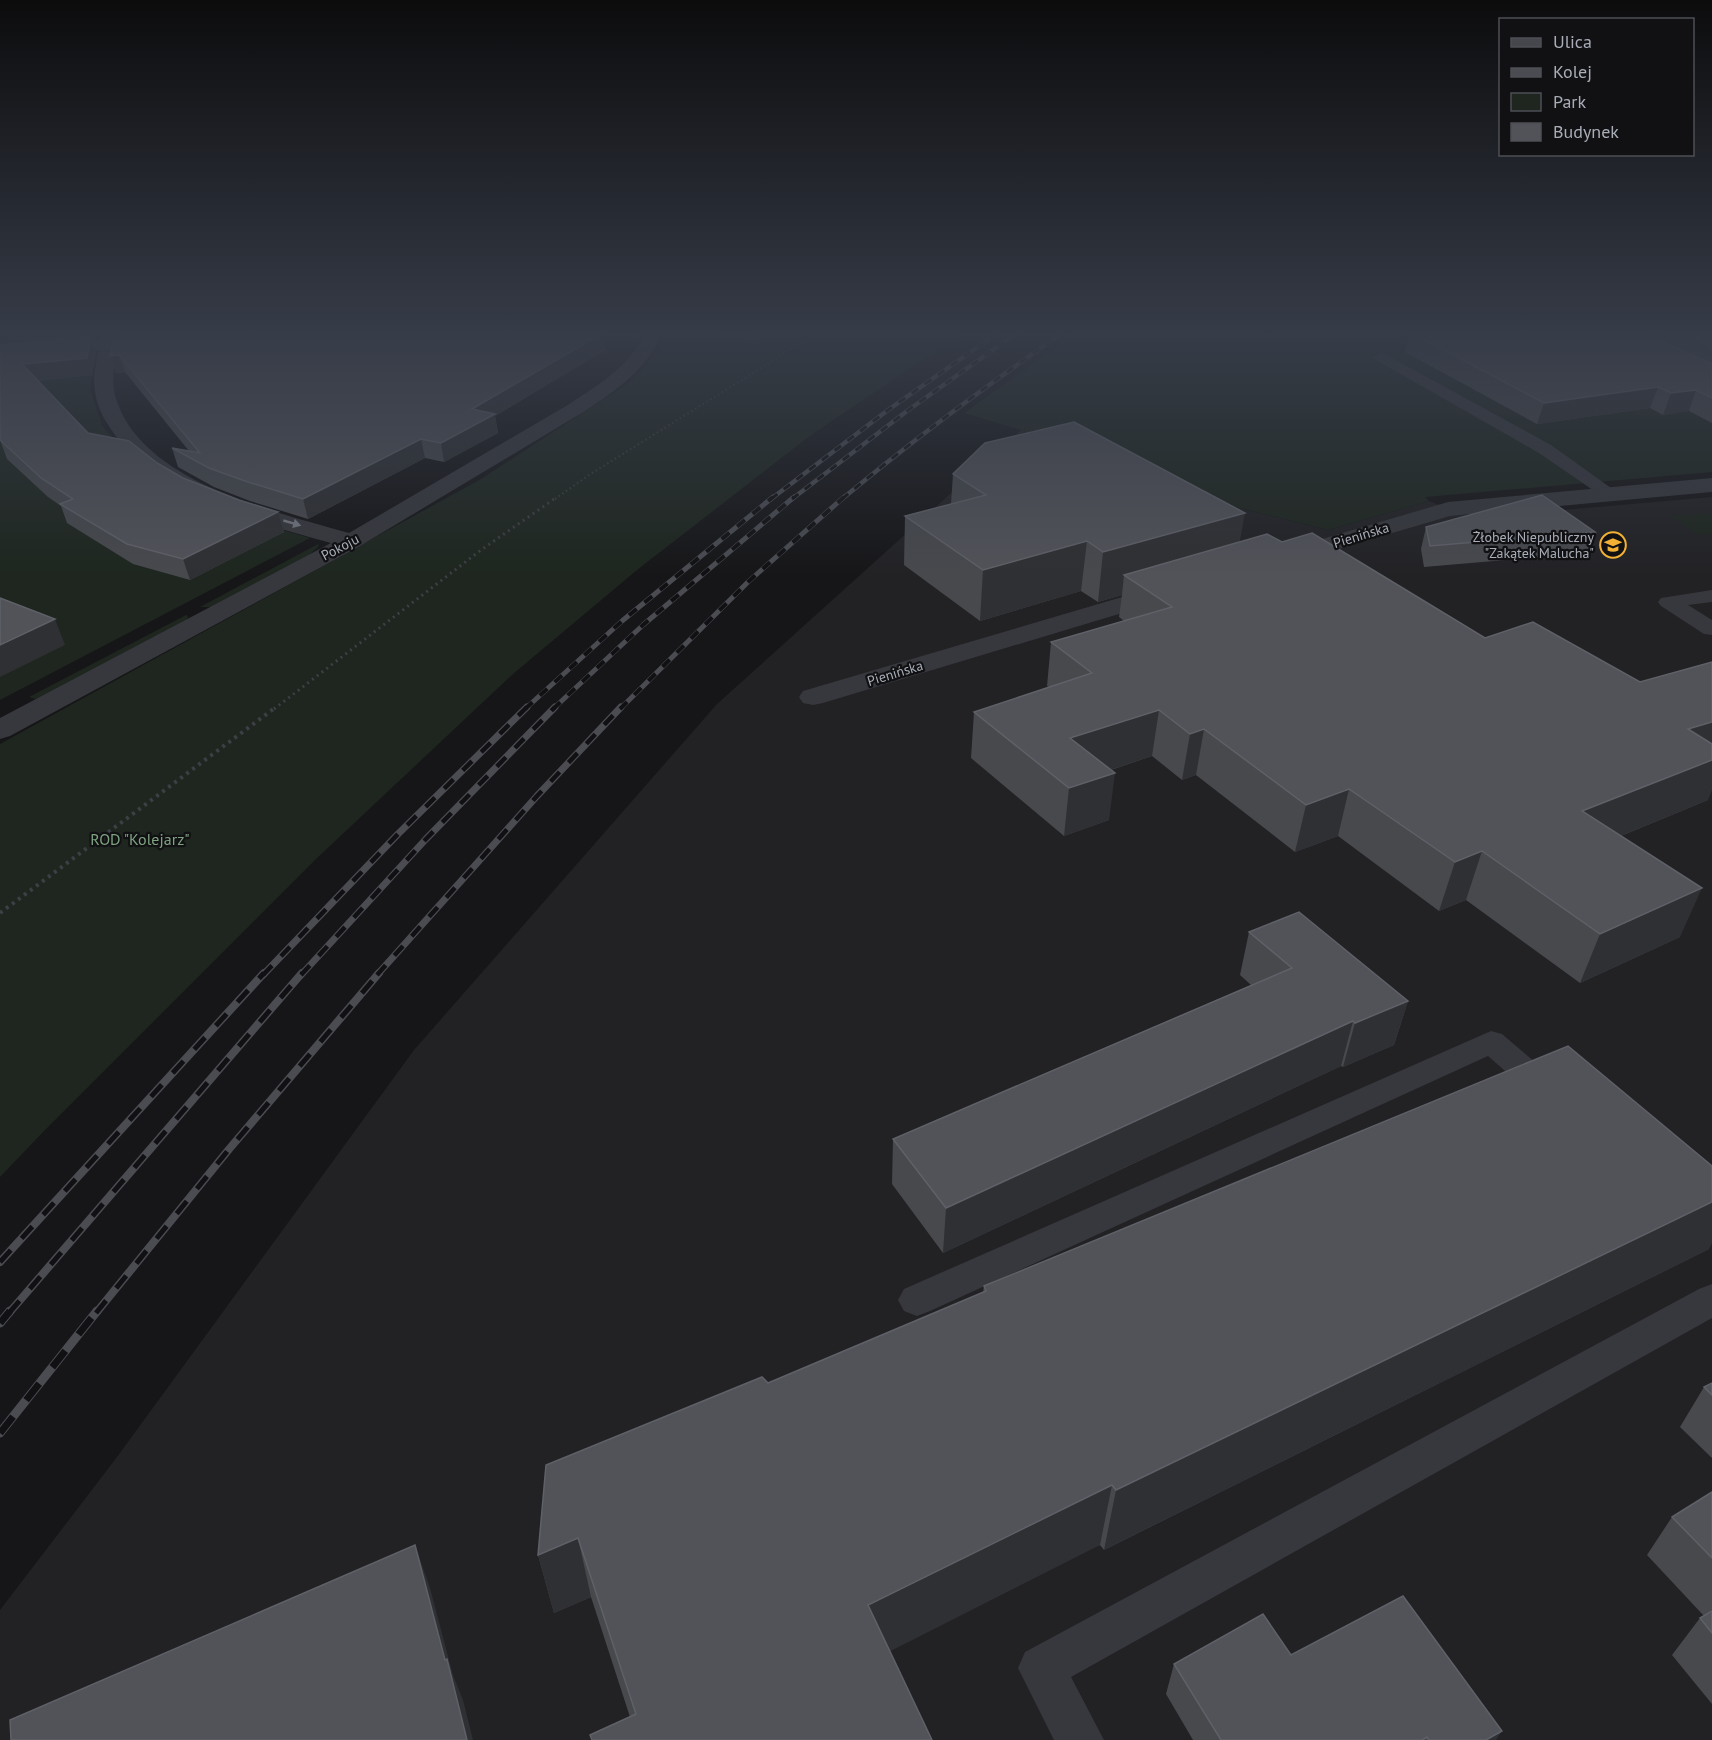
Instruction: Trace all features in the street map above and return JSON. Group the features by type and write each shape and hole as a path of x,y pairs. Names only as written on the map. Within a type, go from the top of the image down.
{"street":[{"path":"112,413 117,426 141,451 220,501 352,541"},
{"name":"Pokoju","path":"0,730 352,541 567,413"},
{"name":"Pienińska","path":"1267,563 1448,509 1712,484"},
{"name":"Pienińska","path":"813,697 1187,586"}],"lane":[{"path":"1481,413 1545,449 1609,494"},
{"path":"1712,596 1668,602 1712,629"},
{"path":"917,1300 1491,1042 1570,1110"},
{"path":"1080,1740 1041,1668 1712,1300"}],"path":[{"path":"0,913 481,550 589,475 688,413"}],"shaded area":[{"path":"1021,430 1175,492 1328,530 1429,501 1471,518 1712,497 1712,1740 0,1740 0,1610 117,1457 414,1050 717,704"}],"green space":[{"path":"0,413 98,413 102,426 131,458 236,517 310,538 0,700"},
{"name":"ROD \"Kolejarz\"","path":"582,413 843,413 811,435 637,570 513,674 316,859 0,1177 0,744 481,479"},
{"path":"965,413 1712,413 1712,472 1425,497 1429,501 1328,530 1175,492 1021,430"},
{"path":"1706,513 1712,517 1712,534 1698,535 1670,516"},
{"path":"318,544 319,546 308,556 212,607 200,607"},
{"path":"186,615 187,620 45,696 35,699 29,697"}],"building":[{"path":"0,413 69,413 88,433 129,441 157,463 183,478 239,500 278,512 183,559 127,544 60,504 73,499 41,478 0,440"},
{"path":"167,413 495,414 441,443 421,439 303,499 209,468 172,448 200,453"},
{"path":"1074,422 1245,513 1103,552 1087,541 983,570 905,516 986,495 953,474 985,443"},
{"path":"1542,495 1595,532 1430,546 1426,527"},
{"path":"1312,533 1485,638 1533,622 1640,682 1712,662 1712,722 1688,729 1712,744 1712,760 1582,811 1702,888 1600,934 1482,851 1455,862 1349,789 1306,805 1204,729 1190,734 1159,710 1070,738 1115,773 1069,788 974,712 1092,673 1051,642 1172,607 1124,575 1267,534 1282,542"},
{"path":"0,598 55,619 0,645"},
{"path":"1299,912 1408,1001 1355,1023 1353,1021 946,1208 893,1139 1292,968 1249,932"},
{"path":"1568,1046 1712,1166 1712,1202 1116,1490 1112,1485 868,1605 932,1740 592,1740 590,1735 636,1714 578,1538 538,1555 546,1465 762,1377 768,1383 986,1291 984,1286"},
{"path":"1712,1383 1712,1395 1704,1387"},
{"path":"1712,1492 1712,1558 1672,1517"},
{"path":"415,1545 467,1740 11,1740 10,1720"},
{"path":"1403,1596 1502,1731 1486,1740 1429,1740 1427,1737 1422,1740 1221,1740 1174,1664 1263,1614 1291,1655"},
{"path":"1712,1611 1712,1633 1700,1618"}],"railway":[{"path":"771,499 884,413"},
{"path":"792,499 904,413"},
{"path":"842,499 951,413"},
{"path":"525,709 622,621 773,497"},
{"path":"554,709 643,625 794,497"},
{"path":"620,709 749,581 844,497"},
{"path":"263,975 398,834 527,707"},
{"path":"377,975 537,796 621,707"},
{"path":"301,975 426,839 554,709"},
{"path":"0,1262 264,973"},
{"path":"9,1313 302,973"},
{"path":"96,1313 230,1148 379,973"},
{"path":"0,1323 10,1311"},
{"path":"0,1433 97,1311"}],"place":[{"name":"Żłobek Niepubliczny \"Zakątek Malucha\"","path":"1613,545"}]}
